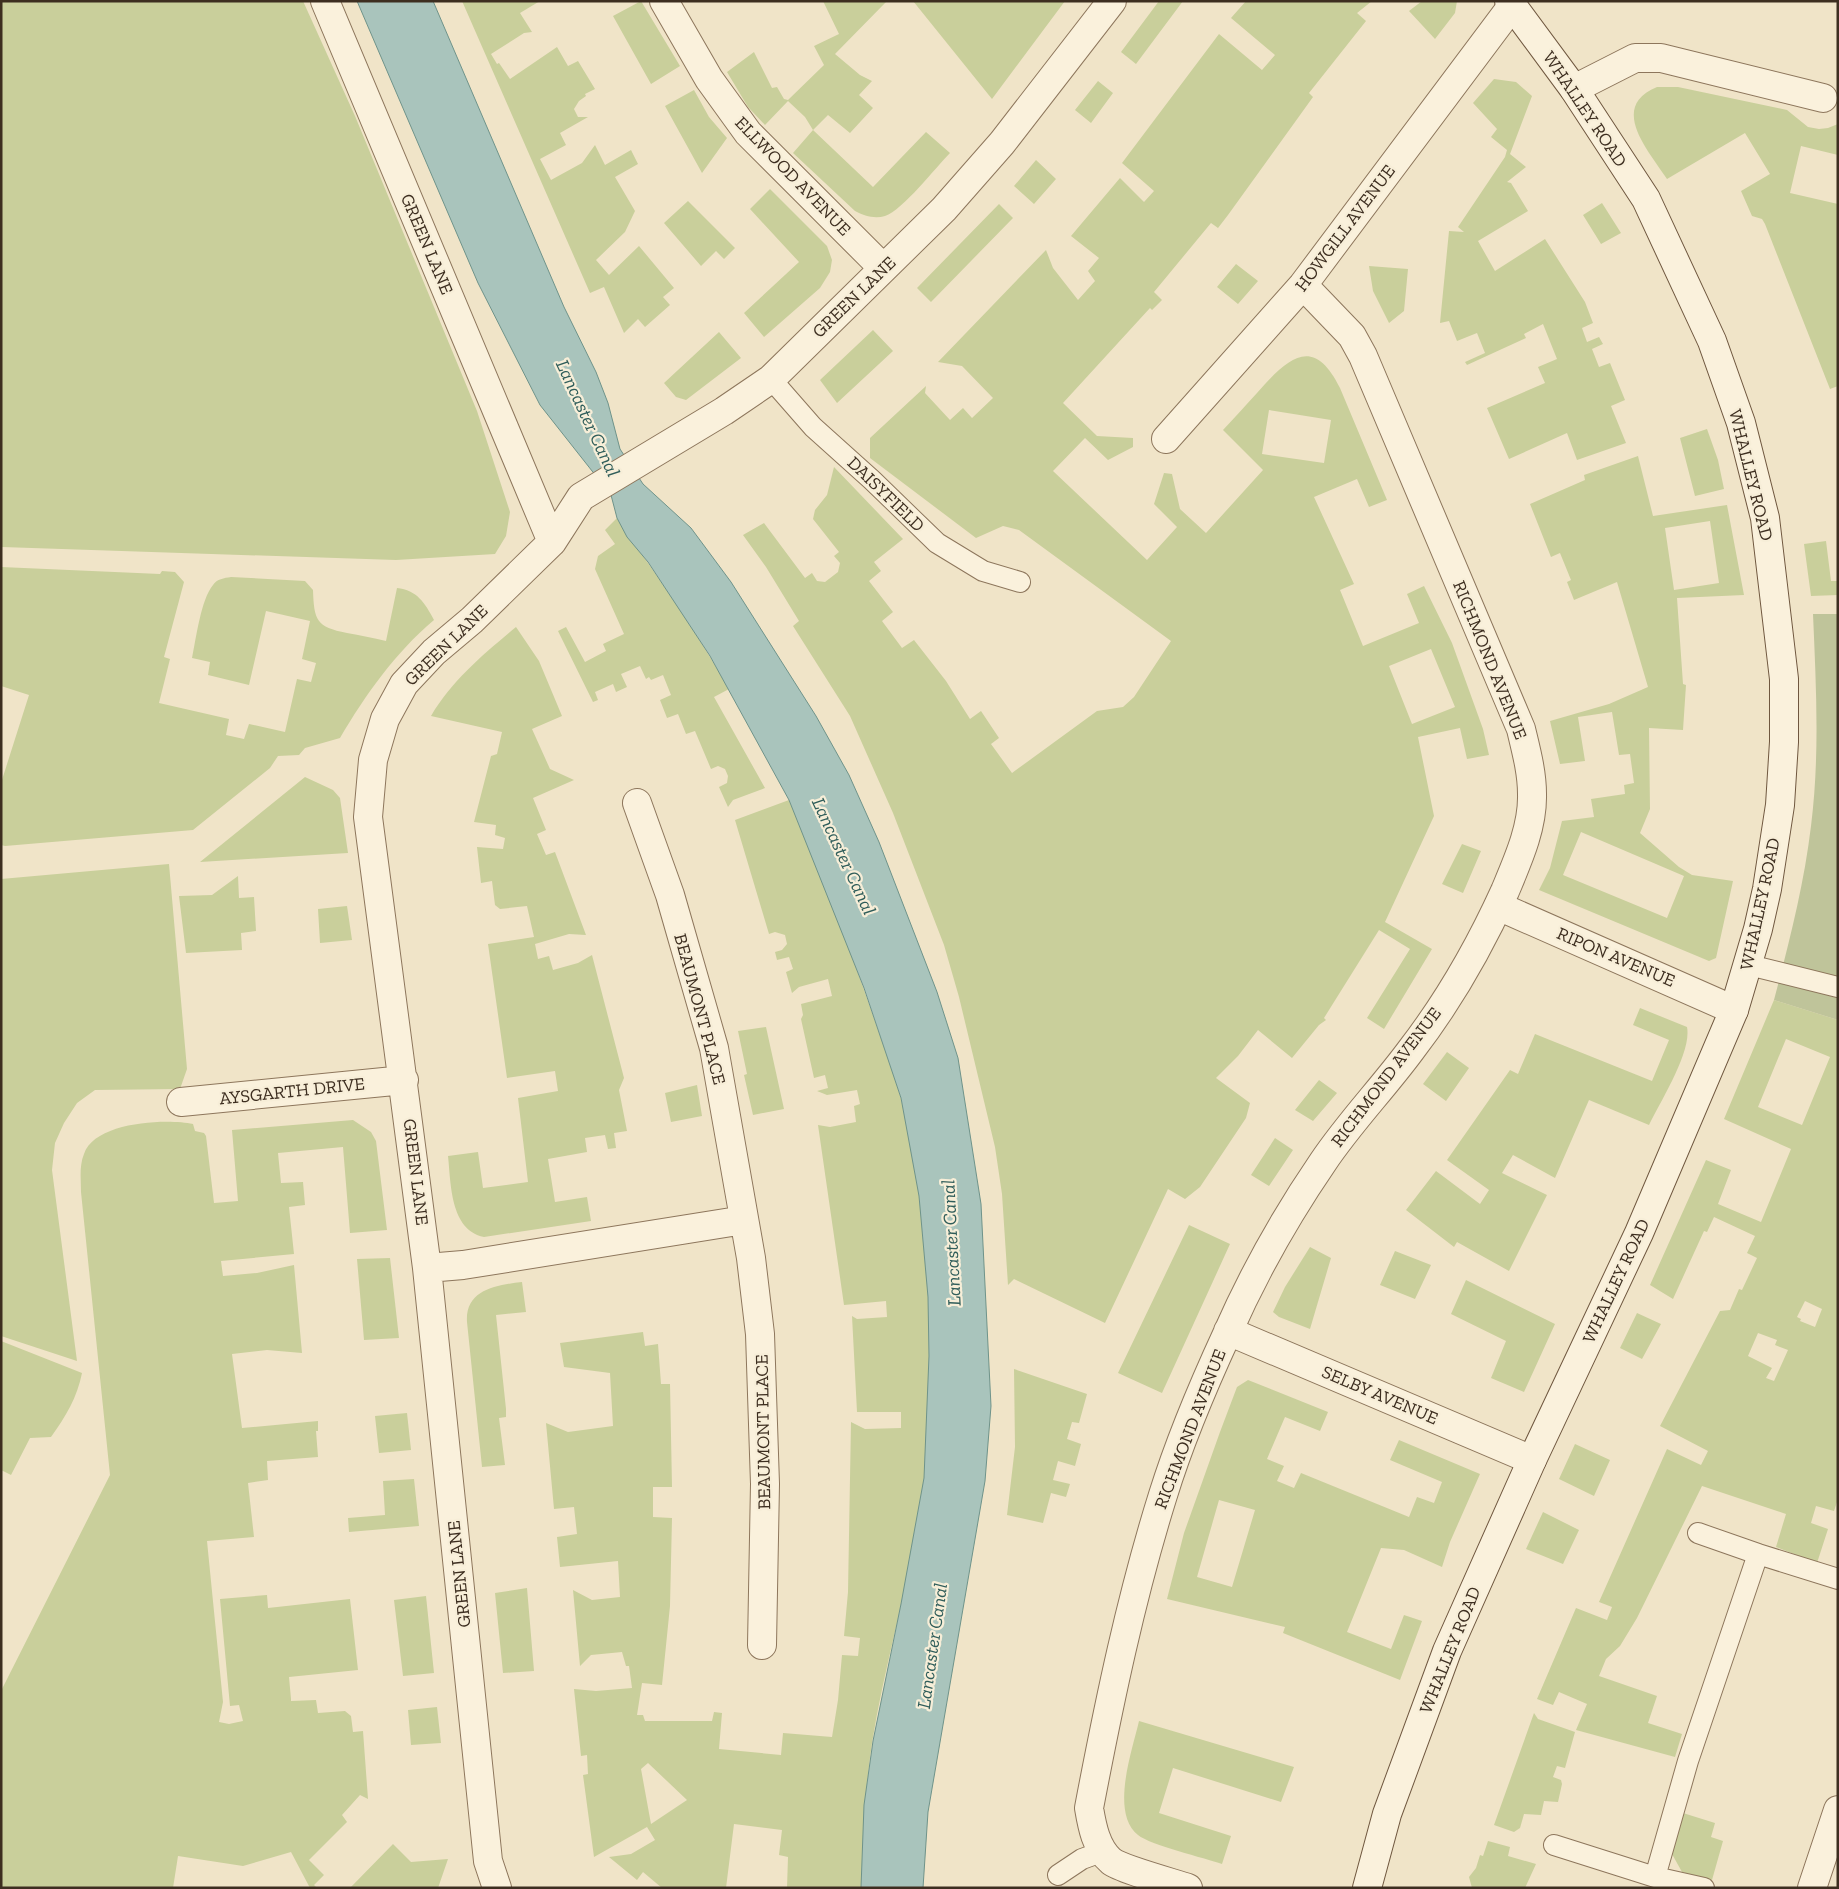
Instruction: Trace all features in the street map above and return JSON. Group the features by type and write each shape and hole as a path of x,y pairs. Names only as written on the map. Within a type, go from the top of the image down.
{"street":[{"name":"GREEN LANE","path":"325,1 552,542"},
{"name":"ELLWOOD AVENUE","path":"664,1 709,79 748,133 883,268"},
{"name":"GREEN LANE","path":"489,1882 428,1268 368,817 373,760 385,719 404,684 434,652 472,620 552,542 581,497 724,411 771,379 944,209 1002,143 1112,1"},
{"name":"WHALLEY ROAD","path":"1367,1888 1387,1814 1447,1651 1532,1460 1639,1233 1734,1010 1749,965 1767,888 1780,805 1784,742 1784,678 1765,518 1738,415 1712,341 1646,199 1574,89 1510,4"},
{"name":"HOWGILL AVENUE","path":"1166,439 1303,285 1510,4"},
{"path":"1574,89 1635,58 1661,58 1823,98"},
{"name":"RICHMOND AVENUE","path":"1104,1851 1093,1830 1089,1808 1122,1649 1163,1492 1184,1434 1228,1331 1273,1243 1322,1163 1412,1048 1457,980 1498,906 1518,862 1529,823 1532,796 1530,770 1521,729 1363,356 1352,336 1303,285"},
{"name":"BEAUMONT PLACE","path":"636,802 670,895 714,1048 744,1220 760,1334 765,1484 762,1644"},
{"name":"RIPON AVENUE","path":"1498,906 1734,1010"},
{"name":"AYSGARTH DRIVE","path":"181,1102 404,1080"},
{"path":"428,1268 463,1265 744,1220"},
{"name":"SELBY AVENUE","path":"1228,1331 1532,1460"},
{"path":"1812,1888 1838,1810"},
{"path":"1104,1851 1112,1861 1188,1888"}],"lane":[{"name":"DAISYFIELD","path":"771,379 813,427 872,480 937,543 983,571 1020,582"},
{"path":"1749,965 1838,987"},
{"path":"1698,1533 1838,1579"},
{"path":"1655,1877 1688,1761 1758,1554"},
{"path":"1554,1845 1655,1877 1704,1888"},
{"path":"1058,1875 1082,1859 1104,1851"}],"green space":[{"path":"1,1 303,1 355,116 477,411 510,512 506,536 495,554 396,560 2,547"},
{"path":"462,1 540,1 520,13 532,32 524,33 491,54 497,64 499,63 510,79 557,47 568,66 578,61 595,89 585,94 586,96 579,101 574,109 578,117 588,117 560,133 566,145 540,159 551,180 582,163 595,145 605,165 631,150 638,164 615,177 635,211 625,232 596,260 609,275 639,246 674,288 663,297 670,305 645,327 638,319 624,333 604,287 590,293"},
{"path":"641,1 680,66 651,84 613,16"},
{"path":"823,1 887,1 835,54 860,75 872,81 859,95 873,108 850,133 828,115 813,130 805,117 788,101 765,125 748,107 727,72 754,52 772,88 777,87 784,99 788,100 824,65 814,46 839,34"},
{"path":"913,1 1065,1 992,99"},
{"path":"1159,1 1183,1 1136,64 1121,52"},
{"path":"1246,1 1372,1 1357,13 1366,21 1309,93 1313,97 1228,215 1218,228 1211,223 1154,292 1162,300 1152,310 1150,308 1063,403 1097,436 1133,438 1133,447 1108,460 1085,438 1053,471 1147,560 1177,527 1154,504 1164,473 1172,474 1180,509 1206,533 1263,470 1223,430 1268,381 1289,362 1300,357 1310,356 1320,361 1330,371 1340,388 1387,500 1369,507 1357,479 1314,497 1354,584 1340,590 1363,646 1419,623 1407,594 1424,586 1452,643 1483,729 1489,755 1467,759 1460,728 1418,737 1434,816 1385,922 1432,949 1384,1029 1367,1018 1410,949 1379,930 1324,1018 1326,1020 1319,1025 1292,1058 1258,1030 1238,1056 1216,1078 1250,1103 1246,1118 1200,1187 1185,1199 1168,1189 1105,1323 1014,1279 1008,1285 1002,1194 995,1147 959,997 944,945 893,813 850,716 793,626 799,621 766,567 743,535 764,523 805,578 812,573 817,581 825,582 838,572 840,563 834,556 839,552 813,519 815,510 827,495 834,467 903,539 874,562 881,571 869,581 893,612 882,621 902,648 914,640 946,681 970,719 981,711 999,738 991,744 1012,773 1097,711 1123,707 1134,697 1171,641 1019,530 1003,526 976,538 870,458 870,438 926,386 925,393 950,420 963,408 972,418 993,398 962,366 938,362 1046,250 1053,268 1078,300 1095,281 1088,271 1099,258 1071,236 1120,178 1144,202 1154,191 1122,163 1219,34 1262,70 1275,55 1231,18","holes":["1269,410 1331,420 1324,463 1262,454","1431,649 1455,707 1412,724 1389,666"]},
{"path":"1422,1 1457,1 1455,13 1435,39 1409,11"},
{"path":"1494,79 1516,82 1532,96 1510,154 1526,167 1507,182 1511,183 1528,211 1478,241 1495,271 1545,239 1585,302 1593,323 1582,328 1587,342 1599,337 1603,344 1592,349 1599,367 1610,363 1625,400 1611,406 1626,443 1577,460 1567,433 1509,459 1487,408 1545,383 1538,367 1557,359 1543,324 1524,334 1526,338 1467,365 1465,362 1485,353 1477,333 1457,341 1449,321 1440,323 1449,231 1464,232 1458,227 1505,157 1507,150 1491,137 1497,129 1473,103"},
{"path":"1098,81 1113,93 1091,123 1075,110"},
{"path":"1657,87 1678,87 1787,110 1808,127 1819,129 1838,124 1838,155 1801,146 1790,193 1838,204 1838,386 1830,389 1765,224 1762,219 1752,216 1741,191 1770,174 1745,133 1667,179 1643,143 1634,118 1635,106 1643,96"},
{"path":"694,90 709,117 727,138 702,173 665,106"},
{"path":"813,130 873,187 926,132 950,153 901,206 885,216 870,216 855,211 793,153"},
{"path":"1036,160 1056,179 1034,204 1014,186"},
{"path":"770,189 827,246 832,260 830,272 820,288 764,337 744,313 799,262 750,209"},
{"path":"688,201 735,248 724,259 716,251 701,266 664,223"},
{"path":"1602,203 1621,233 1601,244 1583,215"},
{"path":"999,204 1013,218 931,302 917,288"},
{"path":"1236,264 1258,281 1238,304 1217,287"},
{"path":"1369,266 1408,269 1404,311 1389,323 1373,291"},
{"path":"873,330 893,351 837,403 820,380"},
{"path":"719,332 741,358 686,400 676,397 664,383"},
{"path":"1707,429 1718,460 1724,489 1695,496 1680,438"},
{"path":"1638,456 1653,516 1727,505 1744,595 1677,598 1683,684 1686,685 1683,730 1649,728 1650,809 1640,833 1679,867 1692,875 1733,881 1716,958 1709,961 1539,890 1550,868 1562,821 1594,817 1591,799 1625,794 1624,785 1634,783 1630,754 1619,755 1612,712 1578,717 1585,761 1560,764 1550,721 1609,704 1648,687 1617,582 1574,600 1567,582 1571,580 1560,553 1551,557 1530,504 1585,480 1584,475","holes":["1710,521 1719,583 1674,590 1665,528","1581,832 1684,876 1667,918 1563,875"]},
{"path":"617,518 624,531 681,611 729,689 714,697 765,788 733,800 728,807 719,787 727,783 728,776 725,769 718,766 711,769 695,731 686,734 678,714 667,718 660,700 671,695 663,675 651,680 649,677 646,679 640,666 621,674 627,687 616,692 613,684 595,692 598,700 593,702 558,631 566,627 585,662 606,651 603,644 624,634 595,569 598,556 615,544 605,530"},
{"path":"1826,541 1831,581 1838,581 1838,595 1811,596 1804,544"},
{"path":"1,567 160,574 162,571 175,572 184,582 164,657 170,659 159,703 229,719 226,735 244,739 249,724 285,732 297,679 311,682 316,663 302,659 310,621 266,611 249,685 208,675 210,662 192,658 202,609 209,591 217,581 231,577 305,581 313,590 314,609 323,625 337,631 386,641 397,588 410,591 420,598 434,620 407,646 382,675 340,738 305,748 299,755 278,756 270,768 193,830 5,846 1,845 1,783 29,695 1,686"},
{"path":"1813,614 1838,614 1838,1020 1774,1000 1800,892 1814,799 1816,720"},
{"path":"516,627 539,661 562,716 532,729 550,769 574,780 533,798 546,830 537,834 546,855 555,852 586,935 569,934 535,944 538,959 549,956 553,970 578,963 592,955 624,1078 619,1090 627,1131 614,1133 616,1148 608,1149 605,1135 585,1138 587,1152 548,1159 555,1202 587,1197 591,1221 484,1237 473,1233 464,1225 458,1215 454,1204 448,1156 478,1152 483,1188 528,1182 518,1098 558,1091 555,1071 507,1078 488,944 534,937 527,906 500,909 495,905 492,881 481,883 477,847 503,849 505,838 495,835 496,825 474,822 491,756 497,754 502,732 431,716 459,679"},
{"path":"305,777 333,790 340,798 348,853 200,862"},
{"path":"789,800 847,943 893,1073 911,1144 919,1190 928,1287 930,1336 928,1432 920,1511 872,1743 866,1797 861,1888 787,1888 788,1857 779,1855 782,1830 734,1824 726,1888 662,1888 643,1872 637,1880 609,1857 631,1854 655,1840 647,1827 594,1857 583,1775 588,1774 587,1755 581,1756 574,1689 596,1691 632,1688 629,1666 626,1666 622,1652 591,1655 580,1666 573,1590 592,1600 620,1597 618,1561 560,1567 557,1537 577,1534 574,1507 554,1509 546,1423 568,1432 613,1426 610,1373 564,1367 560,1343 643,1332 645,1346 658,1344 661,1384 670,1384 672,1487 653,1487 653,1517 672,1518 670,1606 662,1685 642,1683 637,1715 643,1715 645,1721 712,1721 714,1712 722,1713 719,1749 781,1755 783,1733 832,1737 842,1655 858,1656 860,1638 844,1636 848,1592 851,1422 865,1429 901,1428 901,1412 857,1412 852,1316 857,1319 887,1317 886,1301 844,1305 818,1125 830,1127 856,1122 854,1106 860,1104 857,1090 827,1095 817,1091 828,1088 825,1075 814,1078 801,1019 803,1015 801,1004 832,996 828,979 799,987 792,993 786,972 793,969 789,957 777,960 775,952 782,950 787,944 785,935 775,932 769,934 735,820","holes":["648,1763 687,1800 651,1824 641,1769"]},
{"path":"1462,844 1481,851 1463,893 1442,884"},
{"path":"169,864 187,1069 180,1089 95,1090 77,1103 64,1123 55,1143 52,1170 77,1361 1,1336 1,879"},
{"path":"238,876 239,898 254,897 256,931 241,933 242,950 186,953 179,896 212,895"},
{"path":"347,906 352,940 320,943 318,909"},
{"path":"1774,1000 1838,1020 1838,1499 1834,1511 1816,1506 1811,1523 1828,1529 1817,1563 1776,1547 1786,1514 1702,1486 1637,1618 1620,1646 1606,1659 1599,1676 1657,1696 1648,1723 1682,1734 1675,1757 1576,1730 1587,1704 1559,1692 1553,1705 1537,1699 1576,1608 1607,1620 1612,1607 1599,1602 1667,1449 1701,1465 1708,1451 1660,1426 1720,1311 1730,1310 1739,1289 1742,1290 1757,1258 1747,1253 1755,1236 1714,1217 1707,1232 1704,1231 1673,1299 1650,1285 1706,1160 1731,1170 1718,1204 1761,1222 1791,1149 1724,1119","holes":["1786,1039 1830,1057 1802,1125 1758,1107","1805,1301 1822,1309 1815,1327 1800,1321 1801,1319 1797,1317","1758,1333 1777,1340 1775,1345 1788,1350 1774,1381 1766,1378 1772,1368 1748,1356"]},
{"path":"1640,1008 1687,1027 1685,1050 1667,1090 1649,1125 1589,1100 1555,1178 1513,1155 1502,1173 1547,1195 1509,1271 1457,1242 1454,1247 1406,1210 1436,1171 1480,1204 1489,1190 1447,1160 1510,1070 1518,1074 1535,1034 1652,1081 1669,1040 1633,1025"},
{"path":"766,1027 784,1109 753,1115 744,1075 747,1074 738,1031"},
{"path":"1447,1052 1469,1068 1446,1101 1423,1084"},
{"path":"1319,1080 1337,1093 1313,1121 1295,1110"},
{"path":"697,1085 702,1116 671,1122 665,1093"},
{"path":"353,1120 371,1132 376,1141 387,1230 350,1233 343,1147 278,1153 281,1183 303,1182 305,1205 289,1207 294,1254 221,1261 223,1276 257,1273 294,1265 302,1353 267,1350 232,1354 242,1428 318,1421 318,1431 316,1431 318,1457 267,1461 268,1480 248,1483 254,1537 207,1541 223,1702 219,1722 229,1724 243,1721 239,1705 230,1706 220,1599 267,1595 268,1608 350,1599 358,1670 289,1677 291,1701 316,1700 318,1713 345,1711 351,1716 353,1732 363,1731 368,1799 360,1795 342,1815 347,1822 309,1860 324,1875 314,1885 317,1888 310,1888 291,1852 243,1866 178,1856 173,1888 1,1888 1,1691 110,1475 81,1192 81,1168 84,1154 90,1143 101,1135 116,1129 149,1122 193,1124 195,1131 204,1133 206,1136 214,1203 238,1201 232,1130"},
{"path":"1275,1138 1293,1150 1269,1186 1251,1175"},
{"path":"1189,1225 1230,1244 1162,1393 1118,1373"},
{"path":"1310,1247 1331,1258 1310,1329 1279,1317 1273,1312 1285,1287"},
{"path":"1395,1251 1431,1265 1415,1299 1380,1285"},
{"path":"390,1258 399,1338 364,1340 357,1259"},
{"path":"1466,1280 1555,1324 1524,1392 1491,1378 1506,1341 1451,1314"},
{"path":"522,1282 526,1312 496,1315 506,1409 506,1417 499,1418 505,1465 482,1467 467,1322 468,1311 471,1303 484,1291 502,1285"},
{"path":"1637,1313 1661,1324 1642,1359 1620,1348"},
{"path":"1,1341 82,1373 74,1399 51,1437 30,1438 11,1475 1,1470"},
{"path":"1014,1369 1087,1394 1079,1423 1072,1422 1067,1439 1081,1444 1075,1466 1058,1461 1053,1480 1070,1484 1066,1497 1051,1493 1043,1523 1007,1515 1015,1447"},
{"path":"1248,1380 1328,1412 1320,1431 1285,1417 1267,1459 1284,1466 1277,1481 1294,1488 1301,1473 1409,1517 1417,1497 1434,1503 1442,1482 1390,1460 1399,1440 1480,1474 1450,1542 1442,1567 1404,1550 1381,1548 1347,1632 1391,1649 1404,1615 1422,1621 1400,1680 1283,1633 1285,1627 1167,1599 1184,1533 1237,1387","holes":["1219,1500 1255,1510 1232,1587 1197,1577"]},
{"path":"407,1413 411,1450 379,1453 375,1416"},
{"path":"1575,1444 1610,1460 1594,1496 1559,1479"},
{"path":"414,1479 419,1526 349,1532 348,1518 385,1515 383,1481"},
{"path":"1543,1512 1579,1530 1563,1564 1526,1549"},
{"path":"527,1588 534,1671 503,1673 495,1593"},
{"path":"426,1596 434,1673 403,1676 394,1600"},
{"path":"437,1707 441,1743 411,1745 408,1710"},
{"path":"1534,1713 1538,1719 1575,1732 1565,1768 1557,1766 1553,1777 1561,1780 1562,1784 1558,1802 1544,1801 1541,1815 1524,1814 1520,1828 1514,1832 1494,1825"},
{"path":"1139,1721 1294,1767 1281,1802 1173,1768 1159,1813 1231,1836 1222,1864 1144,1839 1130,1825 1125,1812 1125,1781"},
{"path":"1683,1813 1715,1823 1711,1837 1723,1841 1712,1880 1682,1872 1672,1854"},
{"path":"1488,1841 1510,1847 1508,1856 1536,1864 1525,1888 1472,1888 1469,1877 1476,1868 1480,1855 1483,1856"},
{"path":"393,1844 411,1862 448,1859 438,1888 350,1888"}],"water":[{"name":"Lancaster Canal","path":"357,1 433,1 564,307 596,372 608,403 620,449 643,484 691,528 731,582 816,716 849,775 879,842 937,992 958,1058 981,1204 991,1406 985,1481 928,1812 923,1888 861,1888 864,1805 873,1741 924,1478 929,1356 928,1297 919,1196 901,1098 864,988 789,800 710,656 648,562 627,537 617,518 611,495 540,405 478,283"}]}
